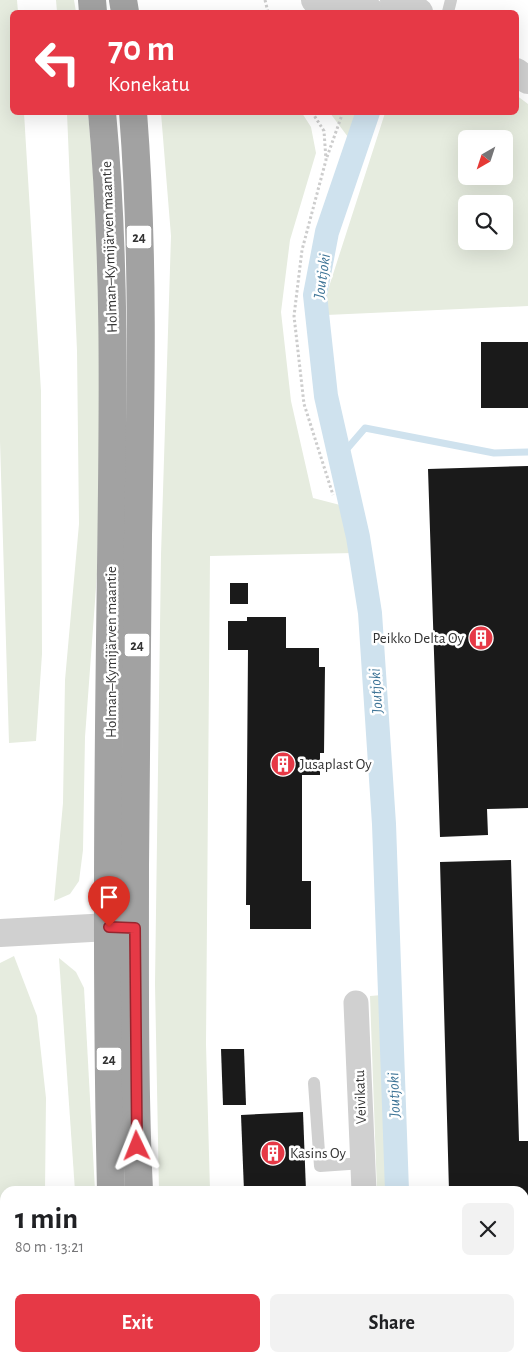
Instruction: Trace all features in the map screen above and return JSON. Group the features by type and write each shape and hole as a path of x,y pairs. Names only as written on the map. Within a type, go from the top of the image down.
{"highway":[{"name":"Holman–Kymijärven maantie","path":"102,115 111,233 122,928 139,1186"},
{"name":"Holman–Kymijärven maantie","path":"111,1186 109,1096 122,928 137,621 141,361 137,159 133,115"}],"street":[{"path":"394,0 415,10"},
{"path":"333,2 363,10"},
{"path":"0,933 122,928"},
{"name":"Veivikatu","path":"356,1003 364,1186"}],"lane":[{"path":"314,1083 320,1166 363,1163"}],"path":[{"path":"314,115 324,131 326,160"},
{"path":"333,495 304,404 294,316 302,250 326,160 342,115"}],"shaded area":[{"path":"0,0 17,0 18,10 10,10 10,115 24,115 41,391 42,654 36,741 9,743 0,441"},
{"path":"56,0 74,0 76,10 57,10"},
{"path":"519,97 528,104 528,306 326,315 327,293 384,115 519,115"},
{"path":"67,115 88,115 99,245 102,385 97,574 85,737 83,850 79,881 70,894 54,901 63,803 65,680 79,524 77,351"},
{"path":"161,115 303,115 311,127 316,153 290,240 281,312 291,401 313,498 344,506 355,553 210,556 206,1044 210,1186 159,1186 155,984 161,555 171,236"},
{"path":"332,115 358,115 351,141"},
{"path":"14,956 37,1016 46,1098 45,1186 0,1186 0,963"},
{"path":"59,958 76,972 84,988 95,1186 75,1186"},
{"path":"382,995 391,1186 377,1186 370,996"}],"building":[{"path":"481,342 528,342 528,408 481,408"},
{"name":"Peikko Delta Oy","path":"528,466 528,808 487,809 488,835 440,837 428,469"},
{"path":"230,583 248,583 248,604 230,604"},
{"name":"Jusaplast Oy","path":"247,617 286,617 286,648 319,648 319,667 325,667 324,753 320,753 320,775 302,775 302,881 311,881 311,929 250,929 250,905 246,905 248,650 228,650 228,621 247,621"},
{"path":"511,860 519,1141 528,1141 528,1186 449,1186 440,862"},
{"path":"221,1049 244,1049 246,1105 223,1105"},
{"name":"Kasins Oy","path":"303,1112 306,1186 244,1186 241,1115"}],"waterway":[{"name":"Joutjoki","path":"367,115 327,232 315,295 326,396 358,537 370,613 384,824 397,1186"},
{"path":"340,457 365,428 494,453 528,452"}],"place":[{"name":"Peikko Delta Oy","path":"481,638"},
{"name":"Jusaplast Oy","path":"283,764"},
{"name":"Kasins Oy","path":"273,1153"}],"route":[{"path":"109,927 135,928 137,1146"}]}
